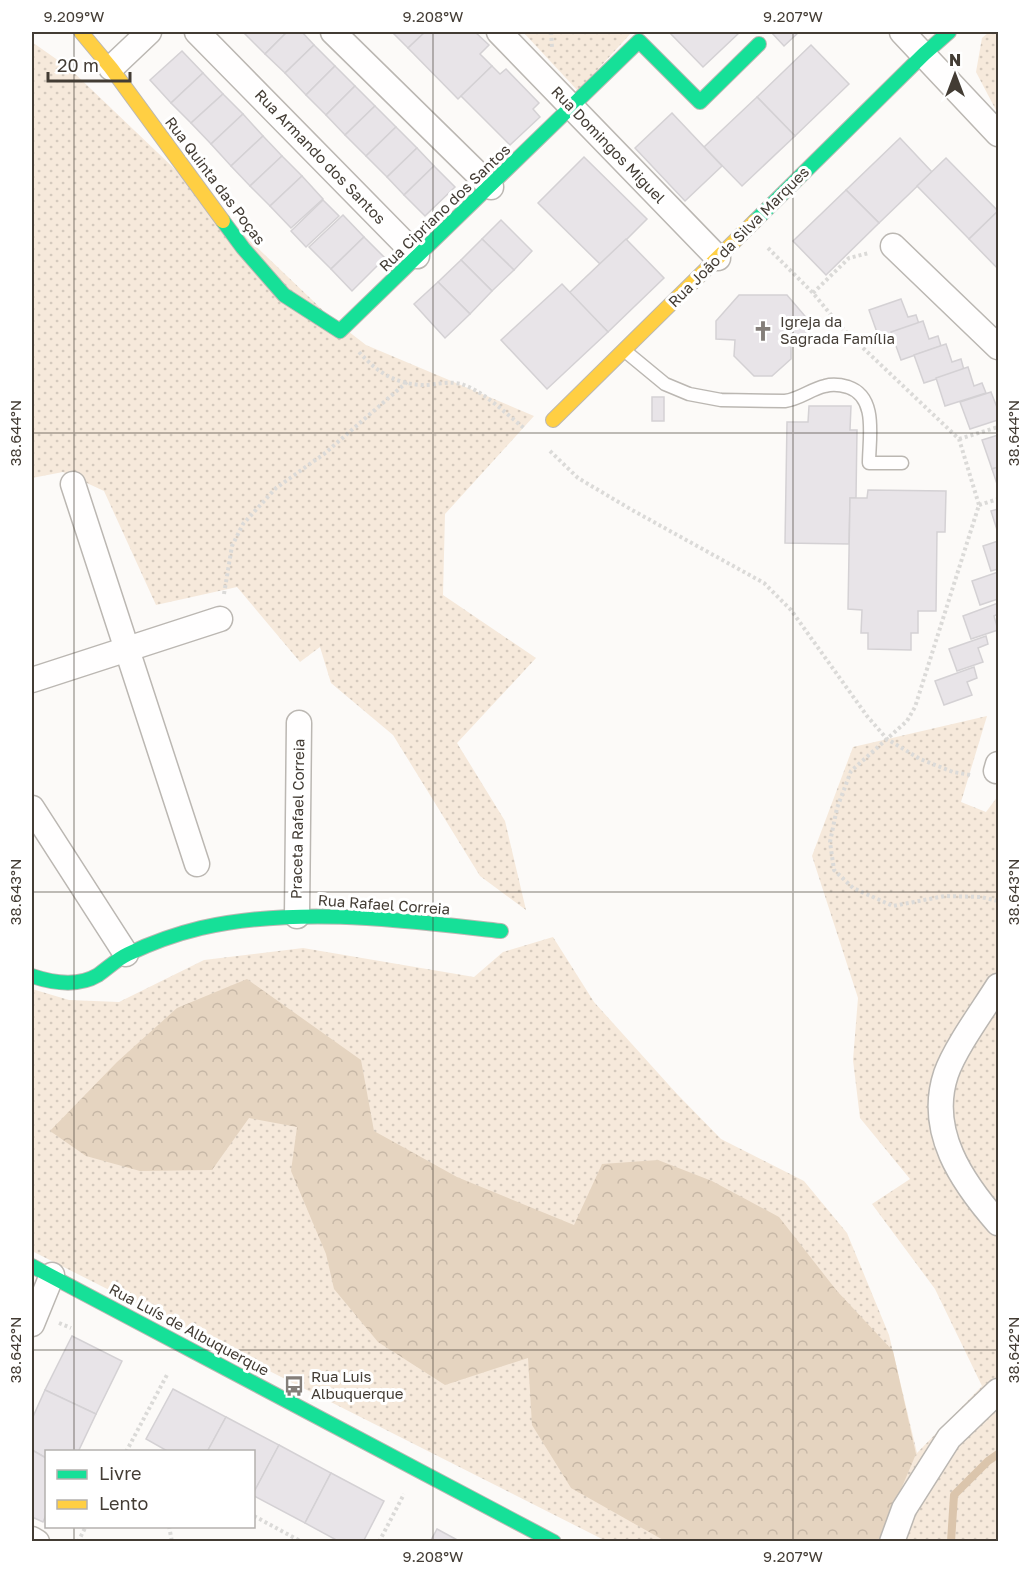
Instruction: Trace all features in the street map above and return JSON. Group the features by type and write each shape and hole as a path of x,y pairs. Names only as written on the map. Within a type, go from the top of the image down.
{"street":[{"name":"Rua Quinta das Poças","path":"81,32 111,68 243,248 284,294 340,331"},
{"path":"111,68 149,32"},
{"name":"Rua Armando dos Santos","path":"197,32 417,256"},
{"path":"333,32 491,187"},
{"name":"Rua Domingos Miguel","path":"499,32 718,258"},
{"path":"902,32 999,134"},
{"name":"Rua João da Silva Marques","path":"553,420 949,32"},
{"name":"Rua Cipriano dos Santos","path":"340,331 639,41 700,102 759,44"},
{"path":"893,246 999,347"},
{"path":"73,484 196,864"},
{"path":"32,680 220,619"},
{"name":"Praceta Rafael Correia","path":"297,916 299,723"},
{"path":"32,808 126,954"},
{"name":"Rua Rafael Correia","path":"32,976 69,983 90,979 126,954 180,934 224,924 297,916 356,916 501,931"},
{"path":"999,986 947,1072 940,1102 942,1129 953,1160 978,1200 999,1223"},
{"path":"32,1324 42,1270"},
{"name":"Rua Luís de Albuquerque","path":"42,1270 554,1542"},
{"path":"892,1542 904,1509 949,1438 999,1390"},
{"path":"32,1539 37,1542"}],"lane":[{"path":"624,350 665,384 688,394 706,398 785,401 794,400 826,385 836,384 856,390 867,404 869,414 869,463 902,463"}],"path":[{"path":"813,293 849,258"},
{"path":"340,331 366,360 391,379 422,385 447,382 463,384 485,397 536,438 578,477 642,516 764,584 791,610 867,716 887,739 920,759 953,772 976,776 997,767"},
{"path":"220,619 232,546 243,524 276,488 324,454 406,382"},
{"path":"536,438 553,420"},
{"path":"959,439 999,427"},
{"path":"979,506 999,499"},
{"path":"915,707 907,722 851,771 837,808 830,842 834,870 853,888 893,906 945,896 981,897 999,901"},
{"path":"129,1450 183,1345"},
{"path":"379,1542 417,1469"},
{"path":"255,1517 302,1542"},
{"path":"78,1542 85,1528"}],"shaded area":[{"path":"523,32 632,32 578,91"},
{"path":"989,32 998,32 998,114 976,72 982,38"},
{"path":"32,42 69,68 331,318 366,345 534,416 445,514 443,595 536,658 457,743 505,821 526,910 480,876 393,735 331,683 320,647 300,662 237,587 156,605 104,491 63,472 32,478"},
{"path":"987,716 961,802 986,812 998,796 998,1541 606,1541 32,1251 32,989 69,1000 119,1002 204,960 303,948 474,977 503,952 553,937 594,1002 721,1139 804,1181 847,1233 889,1335 917,1453 982,1386 935,1289 872,1204 910,1179 860,1118 853,1060 858,998 812,856 853,747"}],"green space":[{"path":"247,979 361,1060 374,1131 457,1177 574,1225 602,1164 658,1160 712,1181 779,1217 837,1291 893,1351 916,1454 879,1541 665,1541 571,1488 532,1425 528,1358 445,1385 378,1342 334,1289 326,1254 291,1171 297,1127 249,1118 212,1170 140,1171 86,1156 50,1131 117,1062 177,1008"}],"building":[{"path":"243,32 287,32 265,54"},
{"path":"287,32 302,32 314,45 285,73 265,54"},
{"path":"392,32 425,32 408,48"},
{"path":"425,32 475,32 489,45 480,54 492,66 458,99 408,48"},
{"path":"669,32 740,32 703,67"},
{"path":"771,32 799,32 784,46"},
{"path":"314,45 335,66 306,95 285,73"},
{"path":"811,45 849,84 795,136 757,97"},
{"path":"182,51 203,73 171,103 150,80"},
{"path":"335,66 355,86 326,115 306,95"},
{"path":"492,66 500,74 506,69 539,103 533,109 540,117 510,145 461,96"},
{"path":"203,73 223,94 191,123 171,103"},
{"path":"355,86 375,106 345,135 326,115"},
{"path":"223,94 243,114 211,144 191,123"},
{"path":"757,97 795,136 742,186 704,147"},
{"path":"375,106 396,127 366,156 345,135"},
{"path":"672,113 722,166 685,201 635,148"},
{"path":"243,114 263,136 231,166 211,144"},
{"path":"396,127 417,148 387,177 366,156"},
{"path":"263,136 282,156 250,186 231,166"},
{"path":"900,138 932,172 879,223 846,190"},
{"path":"417,148 434,166 404,195 387,177"},
{"path":"282,156 302,176 270,206 250,186"},
{"path":"584,157 647,219 601,265 538,203"},
{"path":"946,158 998,211 969,239 917,186"},
{"path":"434,166 455,187 425,216 404,195"},
{"path":"302,176 323,199 291,228 270,206"},
{"path":"846,190 879,223 826,275 793,241"},
{"path":"323,200 339,216 306,247 291,231"},
{"path":"998,211 998,269 969,239"},
{"path":"343,215 364,237 331,269 309,247"},
{"path":"501,220 532,251 514,270 482,239"},
{"path":"364,237 385,258 352,291 331,269"},
{"path":"482,239 514,270 492,291 461,260"},
{"path":"626,239 664,278 608,332 569,293"},
{"path":"461,260 492,291 470,314 438,282"},
{"path":"438,282 470,314 445,338 414,304"},
{"path":"562,284 608,332 547,389 501,340"},
{"name":"Igreja da Sagrada Família","path":"739,295 787,295 810,322 810,341 791,341 791,359 772,376 754,376 734,356 735,340 716,339 716,321"},
{"path":"901,299 908,317 916,315 919,324 879,338 869,310"},
{"path":"923,321 929,339 938,336 941,346 901,360 891,332"},
{"path":"946,344 952,362 961,359 964,370 924,383 914,355"},
{"path":"968,367 974,386 982,383 986,393 945,406 936,378"},
{"path":"991,392 998,410 998,420 970,429 960,402"},
{"path":"652,397 664,397 664,421 652,421"},
{"path":"809,406 851,406 850,430 857,430 856,498 850,498 849,544 785,543 787,422 808,422"},
{"path":"998,435 998,467 992,469 982,440"},
{"path":"998,467 998,487 992,469"},
{"path":"868,490 946,491 945,532 937,532 936,611 918,611 918,633 911,633 911,650 868,649 868,633 861,633 862,610 848,609 850,498 867,498"},
{"path":"998,509 998,533 991,511"},
{"path":"998,541 998,569 991,571 983,546"},
{"path":"998,572 998,599 980,605 972,581"},
{"path":"998,603 998,614 994,616 998,630 971,639 963,616"},
{"path":"986,636 988,644 978,648 983,662 957,671 949,649"},
{"path":"974,667 977,678 967,682 972,695 944,705 935,681"},
{"path":"72,1336 122,1361 96,1414 45,1390"},
{"path":"173,1389 226,1417 208,1450 165,1450 146,1439"},
{"path":"45,1390 96,1414 79,1450 45,1450 45,1457 32,1450 32,1419"},
{"path":"226,1417 279,1445 255,1490 255,1450 208,1450"},
{"path":"279,1445 331,1473 305,1523 255,1497 255,1490"},
{"path":"32,1450 45,1457 45,1517 43,1522 32,1517"},
{"path":"331,1473 384,1501 363,1542 340,1542 305,1523"},
{"path":"437,1529 461,1542 430,1542"}],"waterway":[{"path":"951,1542 954,1495 998,1454"}],"traffic: fast":[{"path":"755,221 949,32"},
{"path":"223,221 284,295 340,331 639,41 700,102 759,44"},
{"path":"32,976 57,982 90,979 128,954 155,943 201,928 238,921 313,916 351,917 501,931"},
{"path":"32,1266 554,1542"}],"traffic: slow":[{"path":"81,32 111,68 223,221"},
{"path":"553,420 755,221"}],"place":[{"name":"Igreja da Sagrada Família","path":"763,331"},
{"name":"Rua Luis Albuquerque","path":"294,1386"}]}
